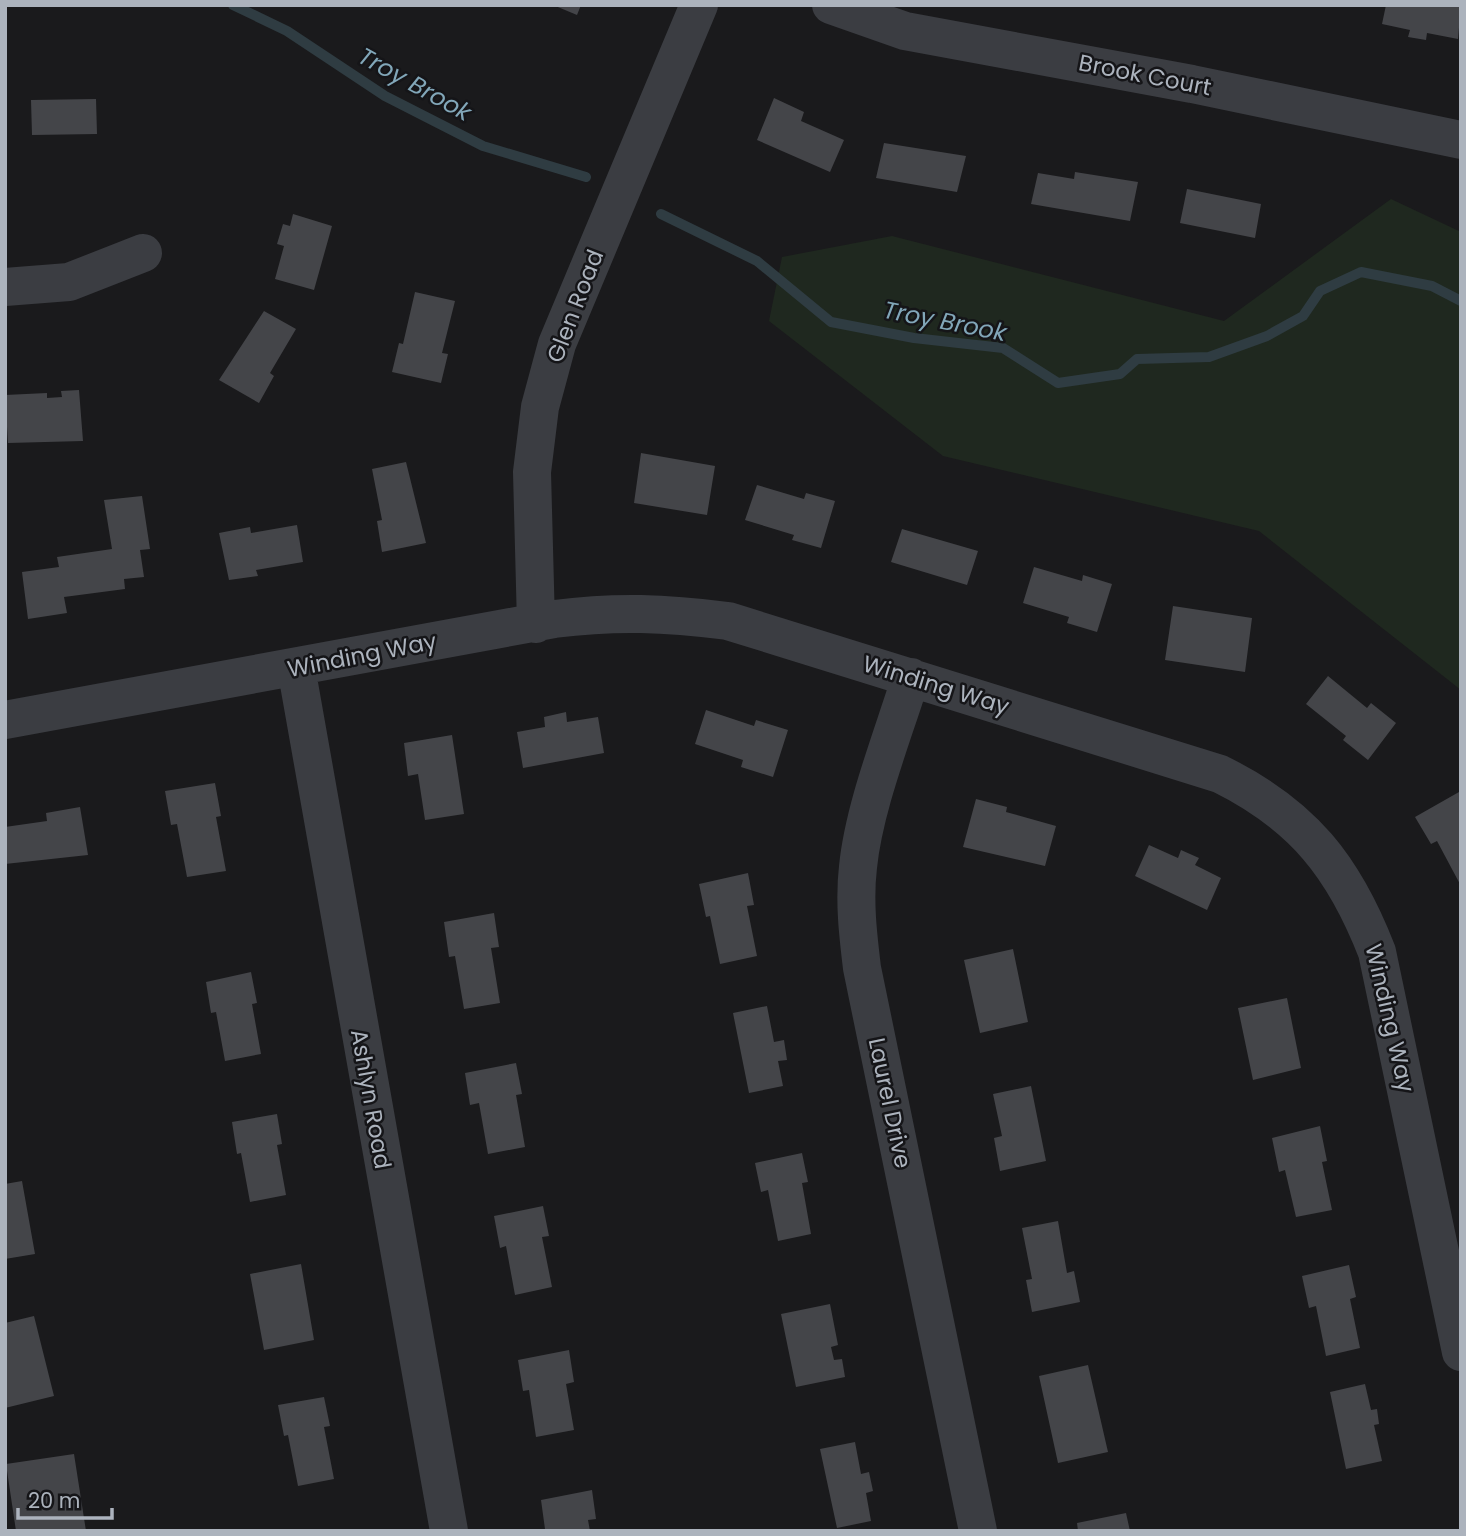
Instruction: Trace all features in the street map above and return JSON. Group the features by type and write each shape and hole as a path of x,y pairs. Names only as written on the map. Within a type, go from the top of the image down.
{"street":[{"name":"Glen Road","path":"536,624 532,471 540,407 557,344 699,5"},
{"name":"Brook Court","path":"831,5 905,31 1192,84 1461,140"},
{"path":"5,287 69,282 143,253"},
{"name":"Winding Way","path":"5,720 597,613 663,612 728,621 1220,774 1276,807 1308,836 1337,869 1359,906 1377,952 1461,1352"},
{"name":"Ashlyn Road","path":"296,667 449,1531"},
{"name":"Laurel Drive","path":"911,677 876,787 858,866 856,925 862,968 978,1531"}],"shaded area":[{"path":"1391,199 1461,232 1461,690 1259,531 943,456 769,321 782,257 892,236 1224,321"}],"building":[{"path":"553,5 581,5 577,15"},
{"path":"1386,5 1461,5 1458,39 1427,33 1426,40 1408,37 1410,30 1382,24"},
{"path":"774,98 804,112 801,121 844,140 830,172 757,140"},
{"path":"96,99 97,134 32,135 31,100"},
{"path":"884,143 966,156 957,192 876,178"},
{"path":"1075,172 1138,182 1130,221 1031,204 1038,173 1074,179"},
{"path":"1187,189 1261,204 1255,238 1180,223"},
{"path":"293,214 332,226 314,290 275,279 284,246 277,244 283,224 290,226"},
{"path":"415,292 455,301 442,353 448,354 441,383 392,372 399,343 403,344"},
{"path":"264,311 296,329 270,373 274,376 259,403 219,380"},
{"path":"79,390 83,441 8,443 5,395 47,393 47,398 62,397 61,391"},
{"path":"641,453 715,466 707,515 634,503"},
{"path":"406,462 426,543 382,552 377,521 382,520 372,469"},
{"path":"757,485 804,499 806,493 835,501 821,548 792,540 794,535 745,520"},
{"path":"142,496 150,549 140,550 144,577 124,579 125,589 64,597 67,613 28,619 22,572 59,567 57,557 112,549 104,500"},
{"path":"297,525 303,562 256,570 258,576 229,580 219,533 250,527 251,533"},
{"path":"902,529 978,551 967,585 891,562"},
{"path":"1034,567 1082,581 1083,575 1112,584 1097,632 1067,623 1069,617 1023,603"},
{"path":"1173,606 1252,618 1245,672 1165,660"},
{"path":"1328,676 1367,708 1371,703 1396,723 1368,760 1343,740 1346,736 1306,704"},
{"path":"706,710 754,726 756,720 788,730 773,777 741,767 743,760 695,744"},
{"path":"566,712 567,722 598,717 604,753 523,768 517,732 545,727 544,717"},
{"path":"452,735 464,814 425,820 418,774 408,776 404,743"},
{"path":"215,783 221,816 216,817 226,871 187,877 177,824 171,825 165,791"},
{"path":"1459,792 1461,886 1437,841 1431,844 1415,817"},
{"path":"976,799 1007,807 1006,812 1056,826 1045,866 963,847"},
{"path":"80,807 88,855 5,864 5,827 47,821 46,813"},
{"path":"1149,845 1178,858 1181,850 1199,858 1195,865 1221,878 1207,910 1135,876"},
{"path":"748,873 754,905 747,906 757,956 720,964 710,916 706,917 699,884"},
{"path":"494,913 499,947 491,948 500,1003 464,1009 455,956 449,957 444,922"},
{"path":"1013,949 1028,1022 980,1033 964,960"},
{"path":"251,972 257,1003 252,1004 261,1054 225,1061 216,1012 211,1013 206,982"},
{"path":"1287,998 1301,1068 1253,1080 1238,1008"},
{"path":"767,1006 774,1042 784,1040 787,1060 778,1061 783,1086 749,1093 733,1013"},
{"path":"516,1063 522,1094 516,1095 525,1147 488,1154 479,1103 470,1105 465,1073"},
{"path":"1031,1086 1046,1161 1000,1171 994,1138 1002,1136 993,1094"},
{"path":"277,1114 282,1144 277,1145 286,1195 250,1202 241,1153 237,1154 232,1122"},
{"path":"1320,1126 1327,1161 1322,1162 1332,1210 1296,1217 1285,1170 1279,1172 1272,1138"},
{"path":"802,1153 808,1182 802,1183 811,1234 778,1241 768,1190 761,1192 755,1163"},
{"path":"22,1181 35,1254 5,1259 5,1184"},
{"path":"543,1206 549,1236 542,1237 552,1287 515,1295 506,1246 500,1248 494,1216"},
{"path":"1058,1221 1067,1273 1074,1271 1080,1302 1032,1312 1026,1280 1032,1279 1022,1228"},
{"path":"301,1264 314,1340 264,1350 250,1274"},
{"path":"1349,1265 1356,1297 1350,1299 1360,1348 1326,1356 1316,1306 1309,1308 1302,1276"},
{"path":"830,1304 838,1345 831,1347 834,1360 842,1359 845,1377 796,1387 781,1314"},
{"path":"34,1316 54,1396 5,1408 5,1323"},
{"path":"569,1350 574,1382 566,1384 574,1430 536,1437 529,1390 523,1391 518,1360"},
{"path":"1088,1365 1108,1452 1058,1463 1039,1376"},
{"path":"1365,1384 1371,1410 1377,1409 1379,1424 1374,1425 1382,1461 1346,1469 1330,1392"},
{"path":"324,1397 330,1426 324,1427 334,1479 298,1486 288,1435 284,1436 278,1405"},
{"path":"855,1442 861,1474 869,1472 873,1491 866,1493 871,1521 837,1528 820,1449"},
{"path":"74,1454 86,1531 16,1531 6,1464"},
{"path":"592,1490 596,1519 588,1520 590,1531 545,1529 541,1500"},
{"path":"1126,1513 1130,1531 1078,1531 1077,1523"}],"waterway":[{"name":"Troy Brook","path":"233,5 287,31 385,96 483,146 586,177"},
{"name":"Troy Brook","path":"661,214 757,261 831,322 914,338 1003,348 1058,383 1120,374 1137,359 1209,357 1267,336 1303,316 1320,291 1361,272 1432,286 1461,301"}]}
